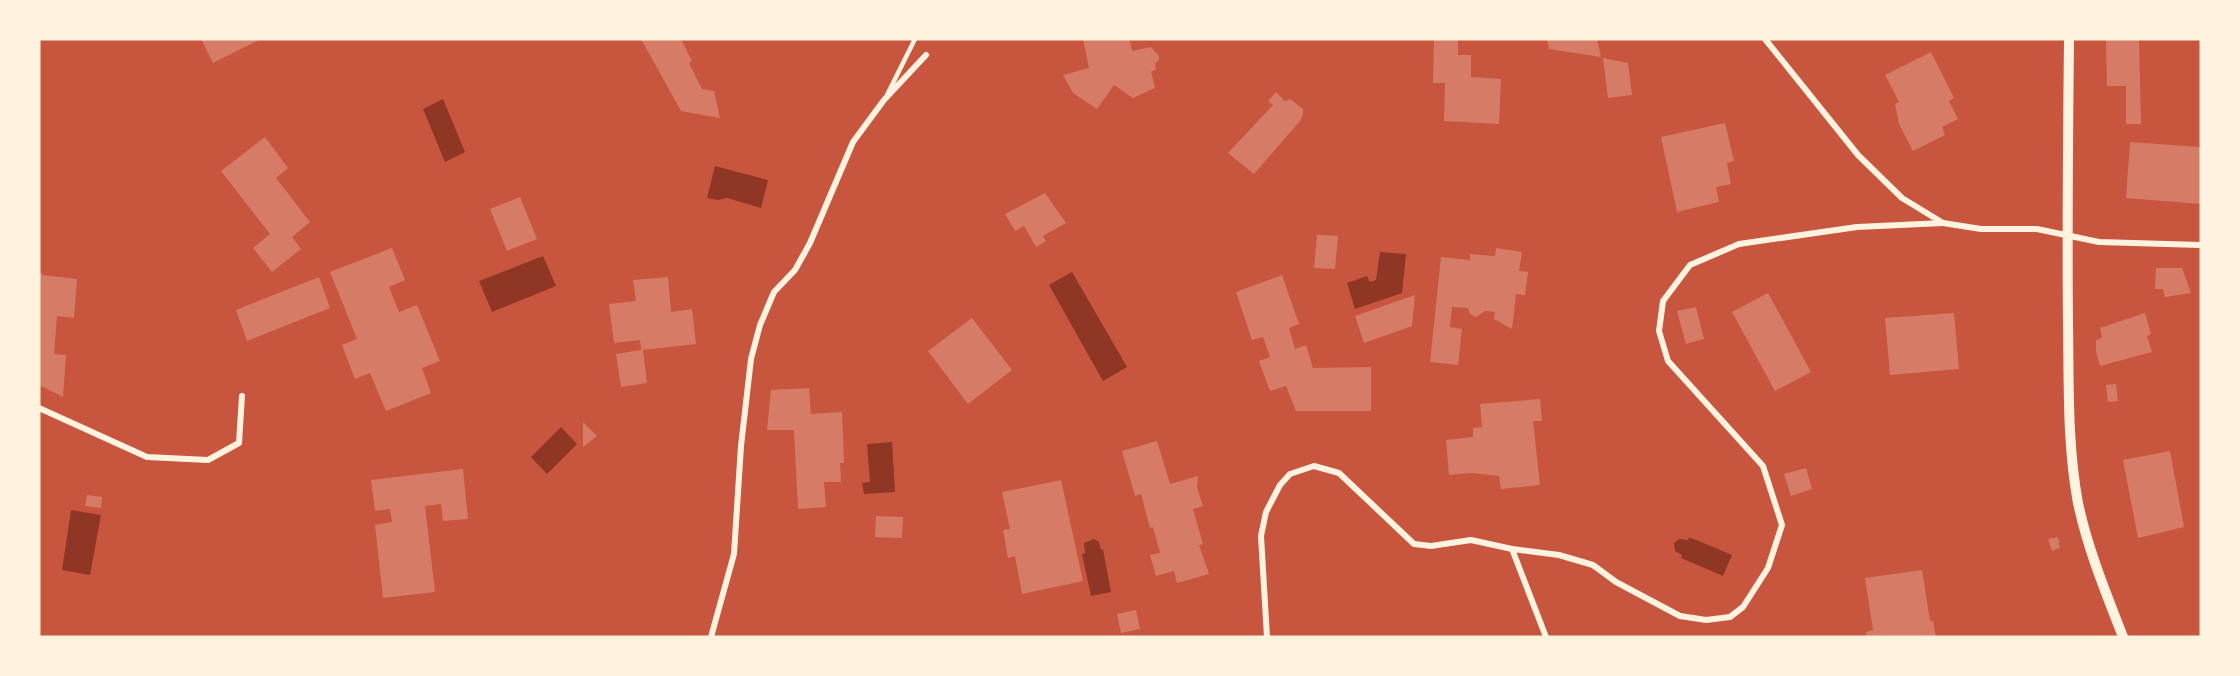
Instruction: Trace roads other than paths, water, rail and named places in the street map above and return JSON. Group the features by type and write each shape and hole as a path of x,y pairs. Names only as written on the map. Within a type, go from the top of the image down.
{"street":[{"path":"1765,39 1858,155 1902,198 1943,223"},
{"path":"2069,39 2068,236 2072,454 2078,502 2086,537 2123,637"},
{"path":"711,637 734,554 741,446 751,359 760,326 774,292 795,270 810,243 853,142 884,100 926,55"},
{"path":"1267,637 1261,536 1266,512 1280,485 1290,474 1314,466 1339,473 1414,544 1431,546 1471,540 1512,549 1559,555 1593,565 1616,582 1680,616 1706,620 1730,617 1743,608 1768,568 1782,525 1763,466 1668,361 1659,331 1663,301 1690,265 1738,244 1857,227 1943,223 1981,230 2037,229 2099,242 2201,245"},
{"path":"39,408 147,458 208,460 239,443 242,396"},
{"path":"1512,549 1546,637"}],"lane":[{"path":"884,100 915,39"}]}
